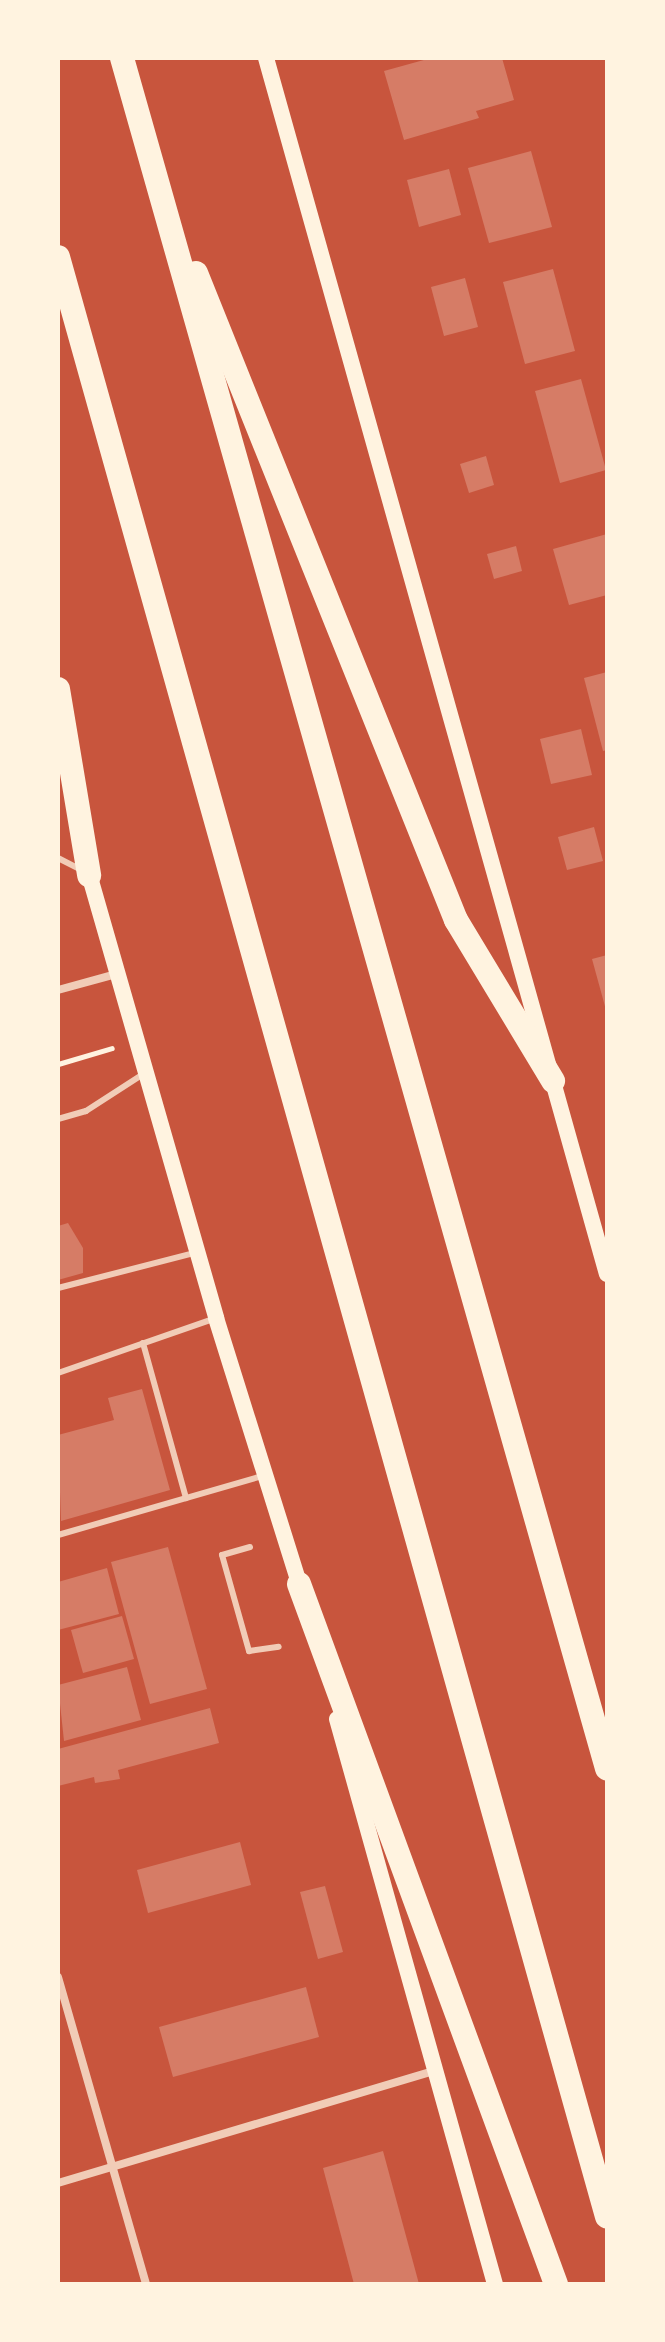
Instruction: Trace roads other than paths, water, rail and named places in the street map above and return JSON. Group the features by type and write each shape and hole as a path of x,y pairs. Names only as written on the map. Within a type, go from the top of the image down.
{"highway":[{"path":"122,58 607,1769"},
{"path":"149,154 456,920 553,1081"},
{"path":"58,257 607,2217"},
{"path":"58,689 89,875"},
{"path":"299,1584 556,2284"}],"main road":[{"path":"266,58 607,1274"},
{"path":"58,763 216,1318 299,1584 495,2284"}],"street":[{"path":"58,990 116,974"},
{"path":"58,1977 146,2284"},
{"path":"58,2183 436,2070"}],"lane":[{"path":"58,858 89,875"},
{"path":"58,1119 86,1111 145,1073"},
{"path":"58,1288 197,1253"},
{"path":"58,1373 216,1318"},
{"path":"143,1343 186,1498"},
{"path":"58,1535 267,1474"},
{"path":"250,1547 222,1555 249,1651 279,1647"}]}
